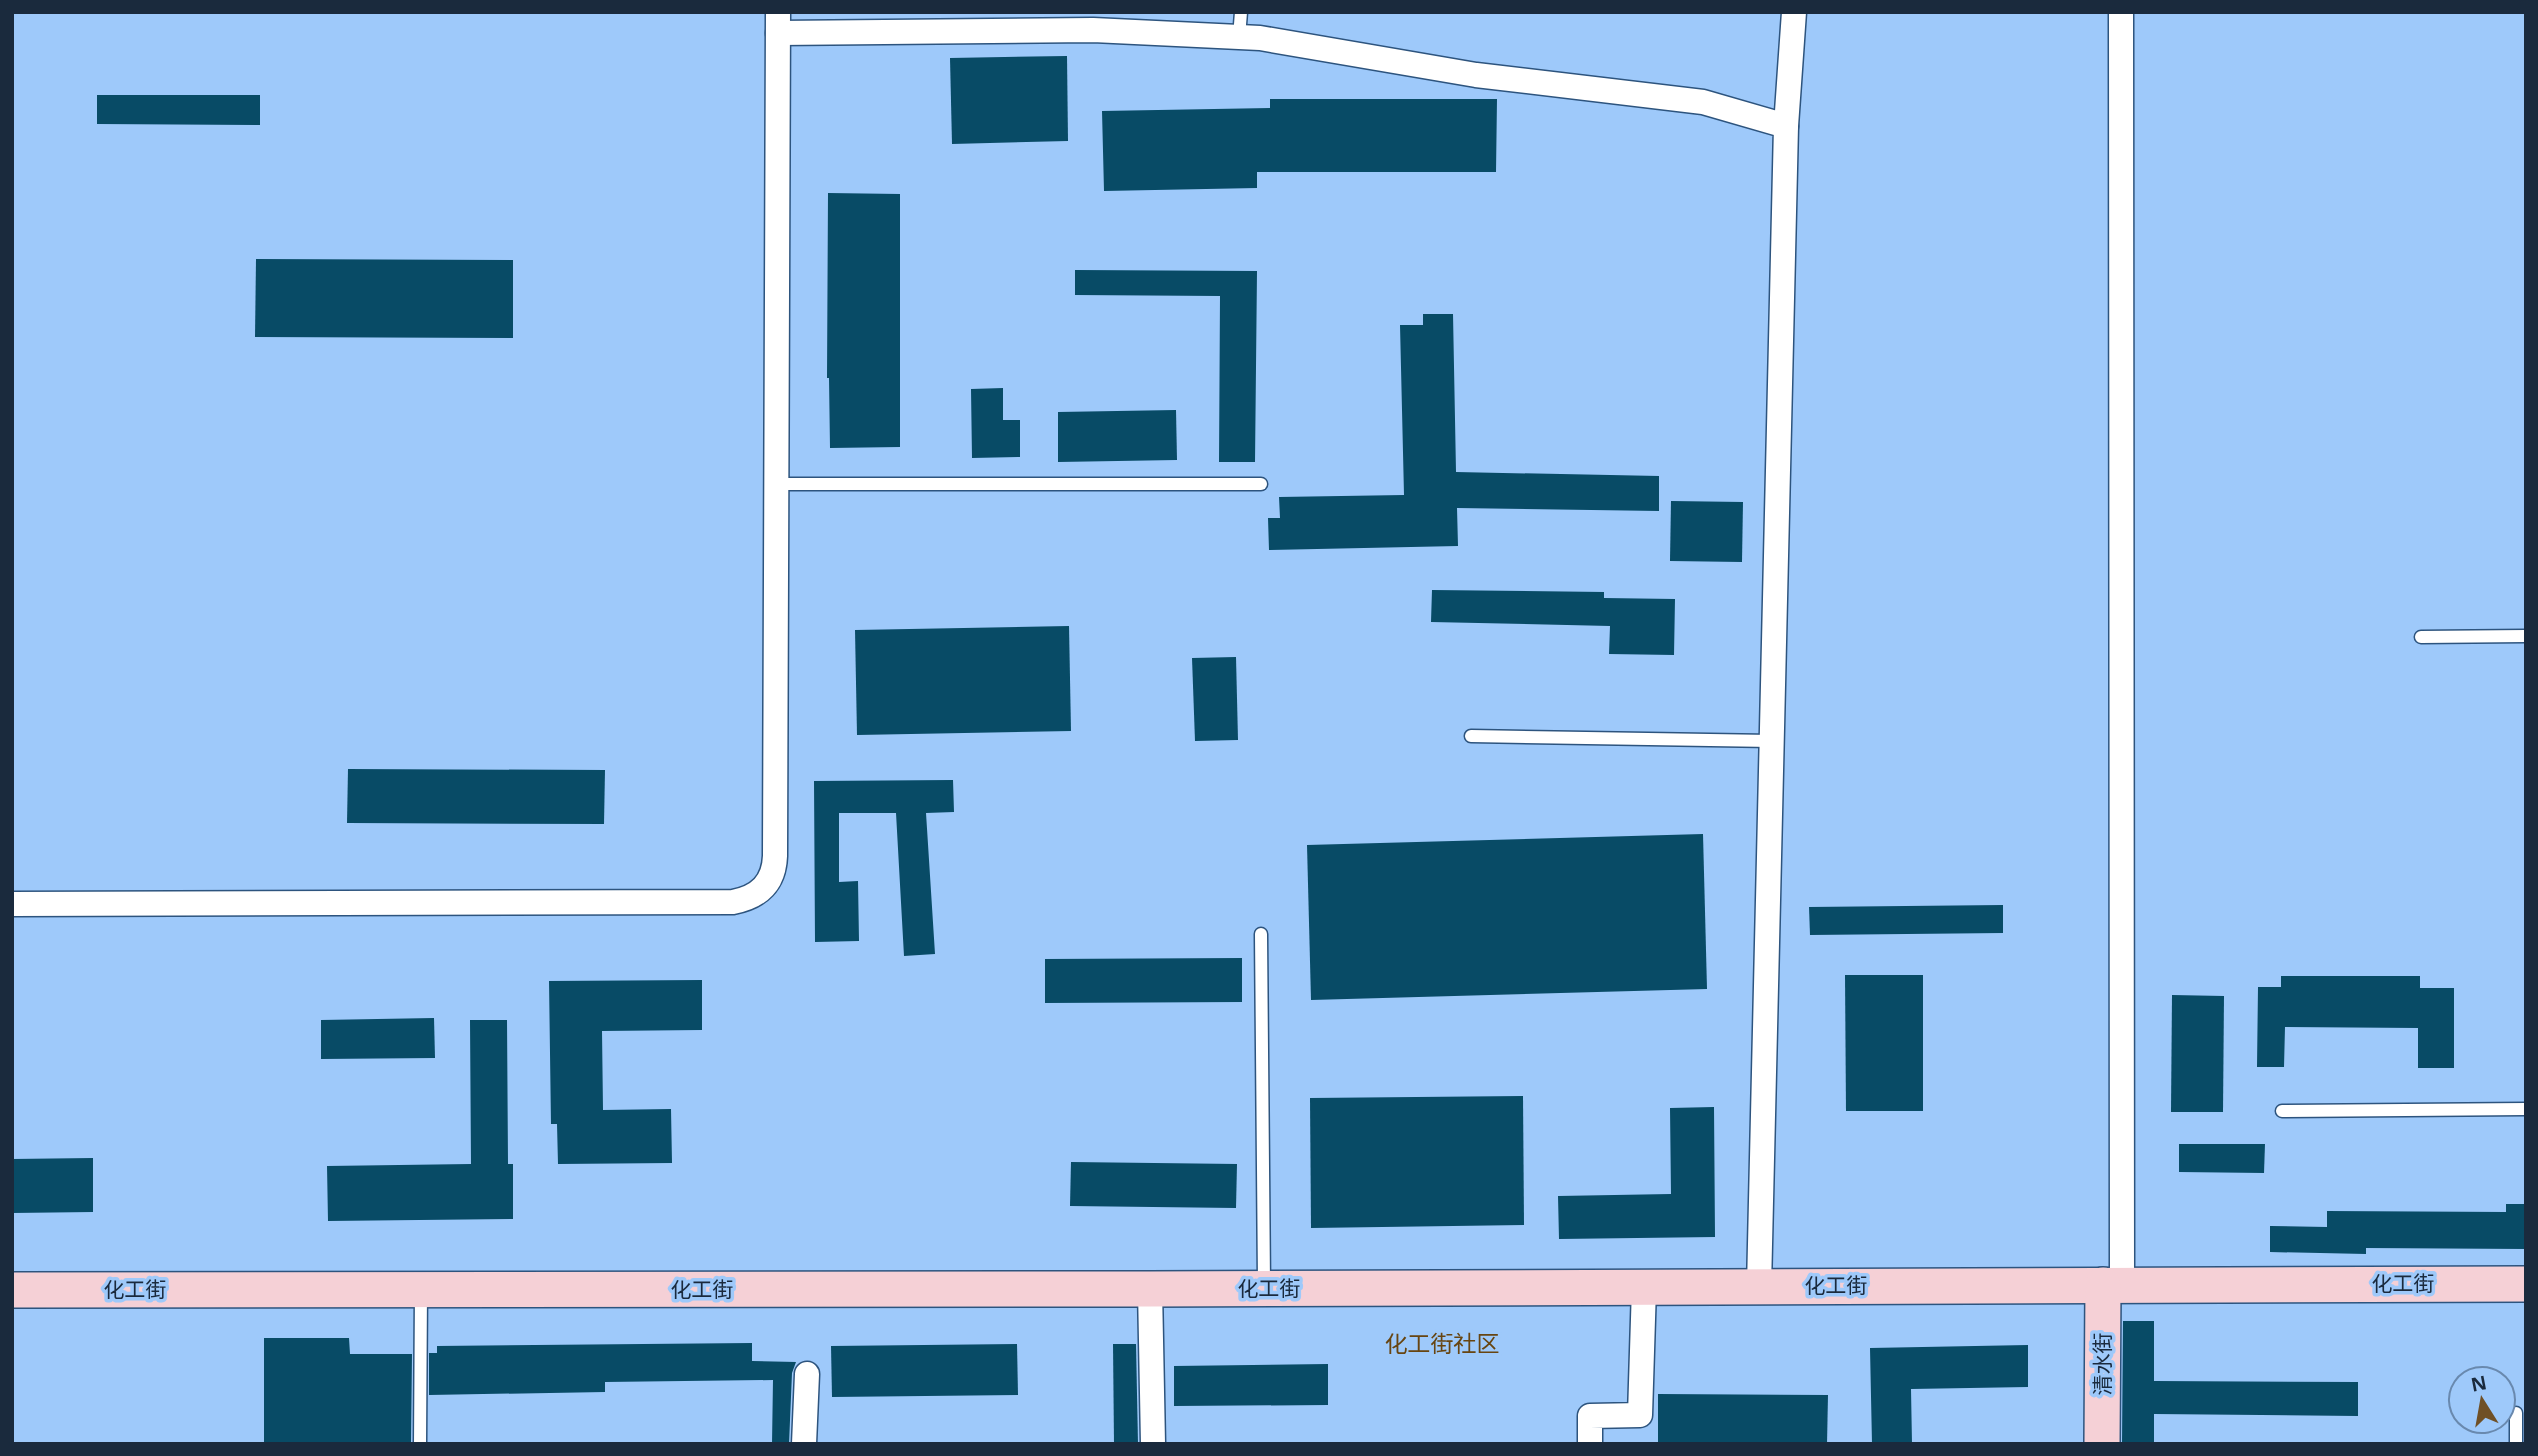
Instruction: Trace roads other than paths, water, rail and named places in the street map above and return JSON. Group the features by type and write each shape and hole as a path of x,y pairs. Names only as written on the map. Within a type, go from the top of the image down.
{"street":[{"path":"1759,1287 1786,125 1794,12"},
{"path":"2112,1285 2121,12"},
{"path":"12,904 733,902 748,899 769,883 774,870 778,23 1093,30 1261,38 1476,75 1620,90 1703,102 1786,125"},
{"name":"化工街","path":"12,1290 2526,1284"},
{"name":"清水街","path":"2102,1444 2112,1285"},
{"path":"1590,1444 1590,1416 1640,1415 1644,1287"},
{"path":"1150,1289 1153,1444"},
{"path":"804,1444 807,1374"}],"lane":[{"path":"1239,37 1241,12"},
{"path":"776,484 1261,484"},
{"path":"2421,637 2526,636"},
{"path":"1471,736 1772,741"},
{"path":"1261,934 1264,1289"},
{"path":"2282,1111 2526,1109"},
{"path":"420,1444 421,1290"}],"district":[{"name":"化工街社区","path":"1442,1344"}]}
